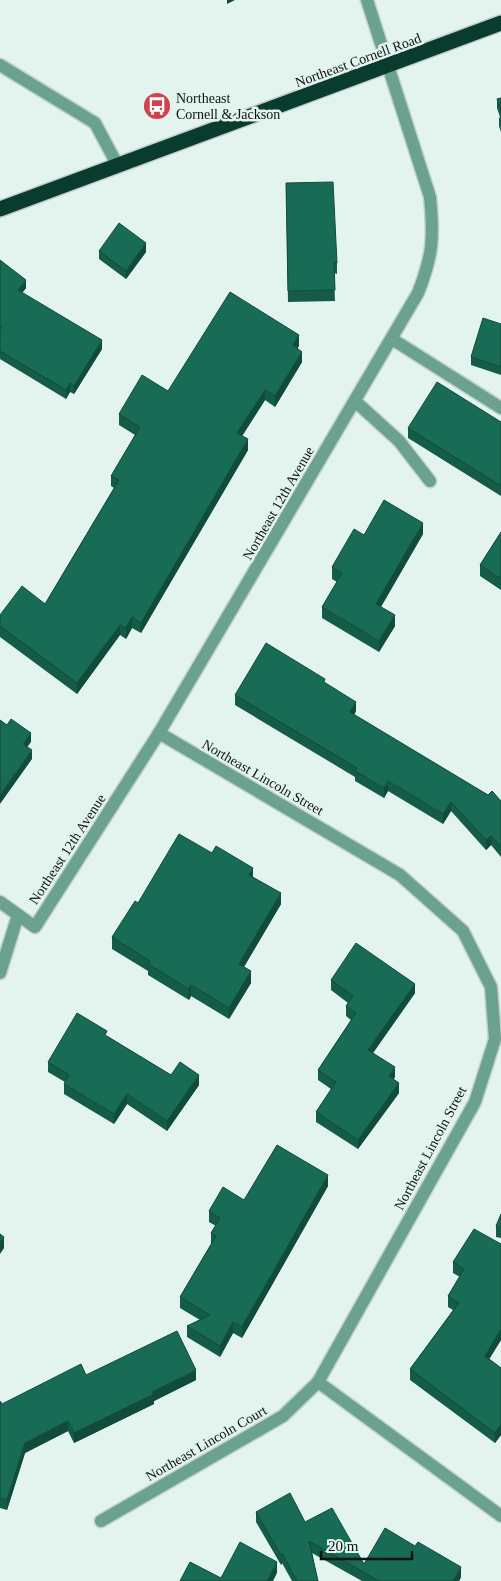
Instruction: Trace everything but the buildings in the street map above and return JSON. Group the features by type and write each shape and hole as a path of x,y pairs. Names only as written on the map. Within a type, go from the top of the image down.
{"highway":[{"name":"Northeast Cornell Road","path":"0,209 501,23"}],"street":[{"name":"Northeast 12th Avenue","path":"18,915 35,927 159,733 392,339 418,293 430,264 433,229 430,197 367,0"},
{"path":"0,65 95,124 118,166"},
{"path":"392,339 501,408"},
{"path":"355,401 399,441 430,481"},
{"name":"Northeast Lincoln Street","path":"159,733 400,875 463,930 491,987 495,1039 475,1102 318,1382"},
{"path":"0,902 18,915 0,972"},
{"path":"318,1382 501,1516"},
{"name":"Northeast Lincoln Court","path":"102,1521 283,1416 318,1382"}],"place":[{"name":"Northeast Cornell & Jackson","path":"157,106"}]}
